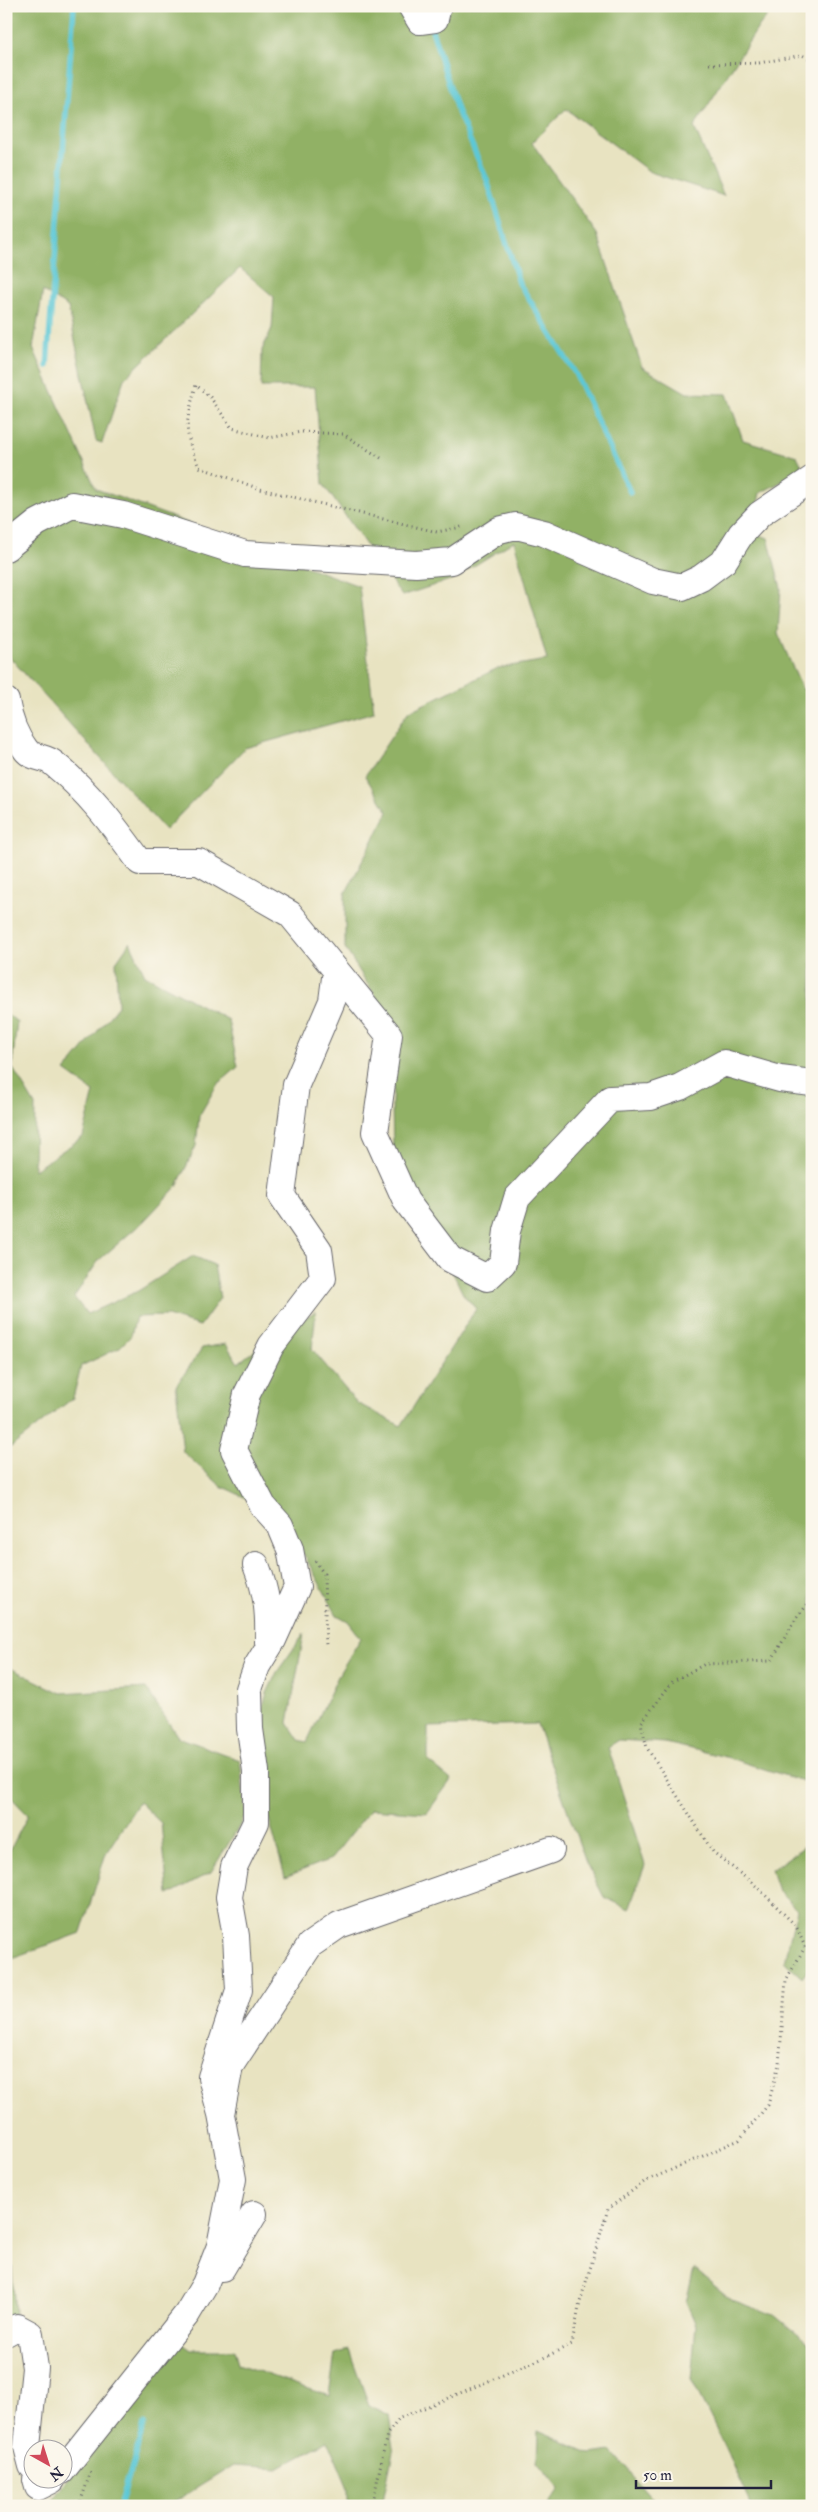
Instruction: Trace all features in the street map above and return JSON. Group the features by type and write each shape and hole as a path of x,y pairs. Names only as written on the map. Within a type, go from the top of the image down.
{"street":[{"path":"411,6 420,21 435,19 438,6"},
{"path":"6,548 36,523 72,505 123,516 245,554 416,564 452,561 499,530 516,526 544,533 653,581 682,587 701,578 724,562 741,534 760,514 812,479"},
{"path":"6,700 10,724 27,752 52,762 86,794 110,820 140,862 199,862 290,914 389,1035 375,1132 406,1201 450,1259 487,1278 503,1263 507,1231 517,1198 610,1099 651,1098 680,1087 724,1063 780,1079 812,1083"},
{"path":"72,2458 187,2314 205,2284 220,2246 233,2179 221,2114 211,2077 239,1990 236,1936 229,1897 234,1866 256,1822 256,1771 250,1729 249,1689 258,1666 297,1587 290,1550 280,1525 263,1506 234,1450 247,1394 271,1346 323,1278 319,1250 282,1196 296,1084 332,1001 336,970"},
{"path":"256,1565 265,1588 269,1614 268,1648"},
{"path":"221,2114 230,2066 310,1945 339,1925 551,1850"},
{"path":"205,2284 224,2265 254,2214"},
{"path":"6,2333 17,2327 30,2334 35,2368 28,2440"}],"path":[{"path":"709,64 759,63 802,55 812,60"},
{"path":"381,458 343,434 301,432 269,438 232,428 210,397 196,385 186,426 190,446 199,467 260,489 438,532 470,524"},
{"path":"372,2506 387,2434 400,2418 539,2360 572,2344 580,2302 608,2209 644,2182 739,2140 768,2105 779,2064 786,1980 805,1947 796,1926 756,1886 714,1852 647,1748 641,1723 673,1681 706,1664 771,1661 797,1616 812,1599"}],"green space":[{"path":"6,6 775,6 759,26 694,127 724,196 650,172 566,109 532,143 597,234 642,367 687,393 727,394 743,440 797,456 804,470 760,493 752,532 768,538 781,588 778,633 802,689 812,688 812,1784 726,1757 665,1743 619,1740 608,1747 645,1865 629,1909 604,1897 586,1863 537,1724 428,1727 428,1761 451,1780 427,1813 371,1809 331,1859 285,1877 268,1815 254,1735 267,1693 277,1672 304,1634 288,1723 299,1740 307,1742 340,1672 361,1638 348,1621 337,1615 282,1515 221,1486 183,1452 176,1386 202,1348 226,1344 238,1363 256,1349 316,1311 312,1349 357,1403 401,1426 476,1309 463,1294 393,1149 392,1102 397,1031 345,948 345,894 388,812 365,776 408,712 498,668 547,660 514,541 453,579 402,596 323,484 315,387 261,387 262,350 272,328 274,297 240,268 124,379 102,443 96,441 68,307 43,291 33,348 96,489 359,586 374,712 245,748 165,830 6,653"},
{"path":"130,942 145,975 228,1020 238,1067 217,1085 199,1116 196,1146 177,1186 144,1221 99,1260 74,1297 87,1314 138,1291 193,1256 214,1265 220,1298 200,1326 167,1316 136,1317 131,1336 119,1348 81,1366 73,1398 6,1451 6,1013 17,1022 12,1067 35,1105 34,1170 83,1137 94,1092 65,1071 118,1006 116,962"},
{"path":"6,1666 61,1693 146,1688 178,1737 240,1760 246,1815 211,1872 168,1895 161,1823 139,1802 106,1853 81,1933 6,1960 6,1849 10,1850 28,1815 6,1792"},
{"path":"812,1841 812,1965 802,1978 784,1961 797,1910 778,1891 771,1870"},
{"path":"9,2221 15,2313 6,2319 6,2225"},
{"path":"694,2269 732,2300 774,2315 812,2346 812,2506 752,2506 691,2379 696,2325 686,2302"},
{"path":"180,2342 191,2350 234,2350 238,2364 329,2396 335,2354 349,2350 369,2405 389,2415 394,2447 382,2506 348,2506 348,2488 328,2441 278,2468 234,2465 168,2506 51,2506 53,2498 59,2490 72,2490 72,2472 93,2444"},
{"path":"538,2431 591,2454 611,2451 656,2503 656,2506 547,2506 559,2489 537,2461"}],"waterway":[{"path":"47,366 74,6"},
{"path":"431,27 457,110 487,180 519,283 575,373 630,492"},
{"path":"120,2506 144,2425"}]}
